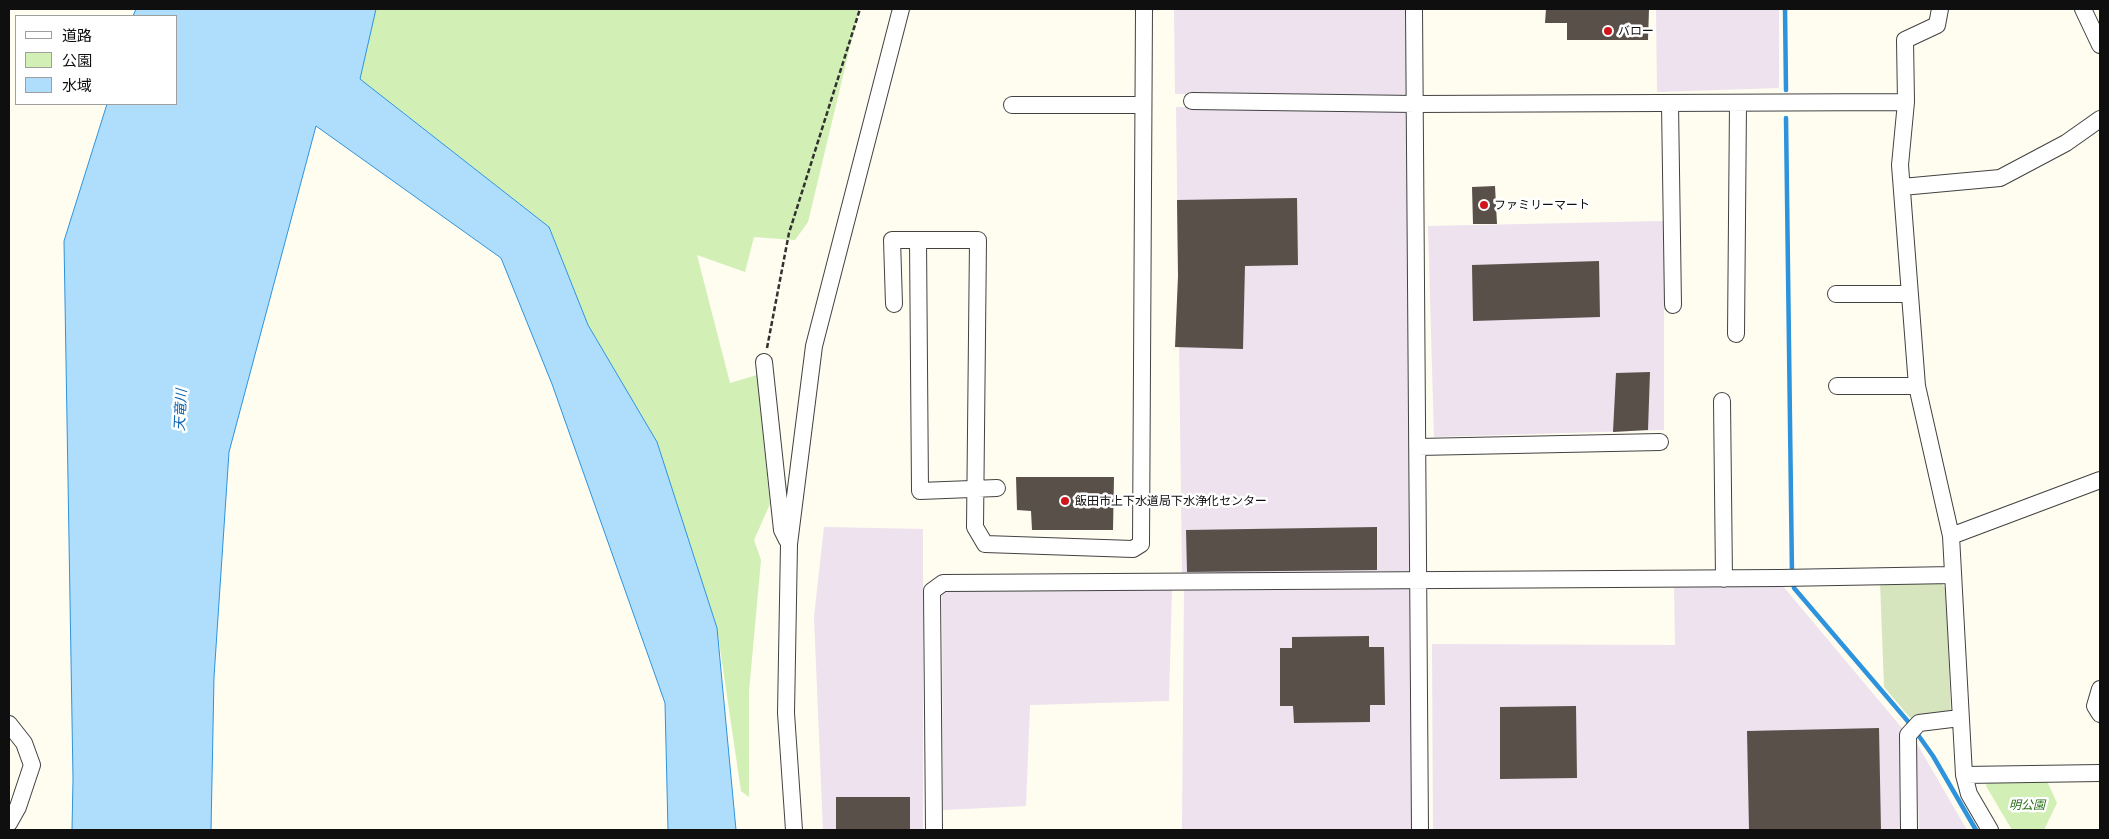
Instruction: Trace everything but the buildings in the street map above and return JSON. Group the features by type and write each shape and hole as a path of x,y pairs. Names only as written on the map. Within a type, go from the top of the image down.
{"street":[{"path":"794,830 786,713 789,544 814,346 901,9"},
{"path":"894,304 892,240 978,240 975,527 985,544 1133,550 1141,544 1144,9"},
{"path":"1414,9 1420,830"},
{"path":"1940,9 1937,25 1905,40 1906,102 1900,165 1909,294 1918,386 1951,536 1964,775 1969,794 1990,830"},
{"path":"2083,9 2100,45"},
{"path":"1192,102 1415,104 1906,102"},
{"path":"1736,334 1738,103"},
{"path":"1670,104 1672,306"},
{"path":"1012,105 1144,105"},
{"path":"1902,187 2000,178 2066,143 2100,119"},
{"path":"918,240 920,491 997,488"},
{"path":"1836,294 1909,294"},
{"path":"764,362 782,530 789,544"},
{"path":"1837,386 1918,386"},
{"path":"1722,401 1724,579"},
{"path":"1418,447 1660,442"},
{"path":"1951,536 2100,480"},
{"path":"934,830 932,591 943,583 1419,579 1724,579 1953,575"},
{"path":"2100,689 2094,706 2100,714"},
{"path":"1909,830 1908,735 1914,727 1960,718"},
{"path":"9,724 24,743 32,764 18,807 9,823"},
{"path":"1964,775 2100,773"}],"path":[{"path":"764,362 789,233 860,9"}],"shaded area":[{"path":"1174,9 1406,9 1406,95 1175,94"},
{"path":"1656,9 1779,9 1779,88 1657,92"},
{"path":"1176,107 1408,110 1412,571 1182,575"},
{"path":"1664,221 1664,430 1434,437 1428,226"},
{"path":"824,527 923,529 923,830 823,830 814,617"},
{"path":"1674,584 1782,585 1902,728 1901,830 1433,830 1432,644 1675,645"},
{"path":"1413,586 1414,830 1182,830 1184,589"},
{"path":"1172,589 1169,701 1030,705 1026,806 943,810 942,591"},
{"path":"1916,742 1967,830 1919,830"}],"green space":[{"path":"376,9 859,9 808,222 795,240 754,237 745,272 697,255 730,383 757,375 770,504 754,540 761,560 749,691 749,797 741,791 717,628 657,442 588,325 549,227 360,79"},
{"path":"1880,582 1940,582 1946,588 1951,715 1911,719 1884,687"},
{"name":"明公園","path":"1988,779 2046,779 2057,803 2044,830 2012,830 1986,786"}],"water":[{"name":"天竜川","path":"136,9 376,9 360,79 549,227 588,325 657,442 717,628 736,830 668,830 665,703 552,384 501,258 316,126 229,452 214,677 211,830 72,830 73,779 64,241 107,105 178,105 178,15 133,15"}],"waterway":[{"path":"1785,9 1786,90"},
{"path":"1786,118 1792,574"},
{"path":"1793,581 1794,588 1911,725"},
{"path":"1916,732 1933,756 1976,830"}],"place":[{"name":"バロー","path":"1608,31"},
{"name":"ファミリーマート","path":"1484,205"},
{"name":"飯田市上下水道局下水浄化センター","path":"1065,501"}]}
